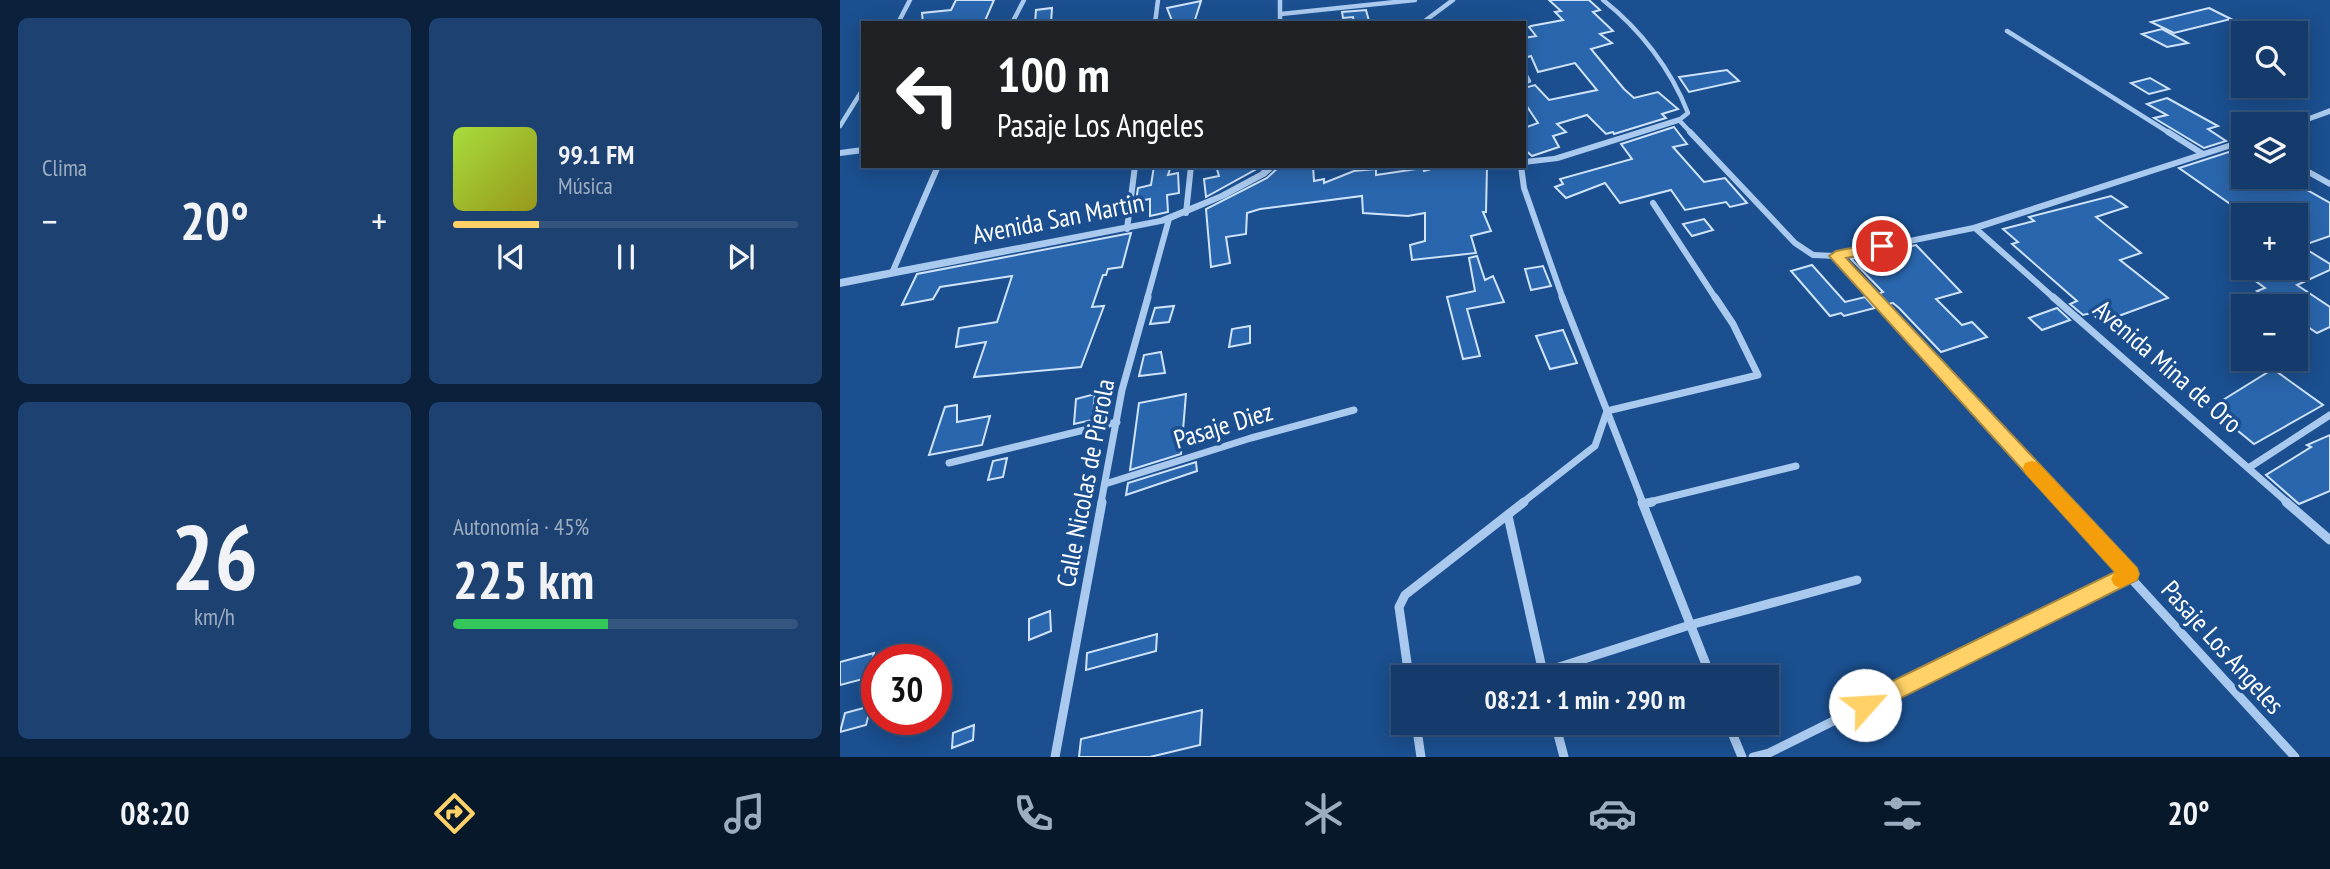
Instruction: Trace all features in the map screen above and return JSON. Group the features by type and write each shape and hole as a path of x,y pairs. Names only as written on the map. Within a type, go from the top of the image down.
{"street":[{"path":"899,21 910,0"},
{"path":"1013,21 1024,0"},
{"path":"1155,21 1158,0"},
{"path":"1280,0 1280,21"},
{"path":"1281,15 1415,0"},
{"path":"1425,21 1453,0"},
{"path":"1526,162 1555,159 1679,120 1688,113 1677,87 1657,55 1604,0"},
{"path":"2007,31 2203,154"},
{"path":"840,126 861,92"},
{"path":"2308,119 2330,111"},
{"path":"1679,120 1795,243 1813,254 1836,256 1975,228 2231,145"},
{"path":"840,153 861,150"},
{"path":"892,273 937,168"},
{"path":"1127,229 1135,168"},
{"path":"1186,213 1191,168"},
{"name":"Avenida San Martin","path":"840,283 1170,219 1263,174 1270,168"},
{"path":"1521,168 1524,188 1547,258 1705,665"},
{"path":"2308,172 2330,184"},
{"path":"1607,411 1758,375 1732,324 1653,203"},
{"name":"Calle Nicolas de Pierola","path":"1055,757 1122,390 1170,219"},
{"name":"Avenida Mina de Oro","path":"1975,228 2330,540"},
{"name":"Pasaje Los Angeles","path":"1836,256 2295,757"},
{"name":"Pasaje Diez","path":"1105,484 1251,438 1354,410"},
{"path":"1407,665 1399,607 1405,595 1595,446 1607,411"},
{"path":"2250,467 2330,415"},
{"path":"949,463 1116,422"},
{"path":"1643,504 1796,466"},
{"path":"1508,516 1541,665"},
{"path":"1754,757 1770,755 2130,574"},
{"path":"1572,665 1690,625 1857,580"},
{"path":"1418,735 1421,757"},
{"path":"1558,735 1564,757"},
{"path":"1733,735 1742,757"}],"building":[{"path":"956,0 994,0 985,21 923,21 922,13 951,10"},
{"path":"1549,0 1589,0 1600,10 1593,12 1613,31 1600,34 1612,43 1591,49 1634,98 1658,92 1678,109 1662,114 1666,118 1614,134 1606,134 1587,115 1557,124 1566,132 1553,136 1559,147 1532,156 1526,151 1526,127 1538,123 1526,105 1526,87 1535,85 1549,100 1597,90 1575,63 1538,72 1531,56 1526,57 1526,38 1536,36 1529,27 1563,20 1555,12 1561,11"},
{"path":"1201,1 1195,21 1172,21 1167,8"},
{"path":"1052,8 1051,21 1035,21 1036,10"},
{"path":"2209,8 2231,19 2174,33 2151,22"},
{"path":"1366,10 1369,21 1354,21 1353,17 1343,18 1342,12"},
{"path":"2162,29 2188,43 2167,47 2142,34"},
{"path":"1727,70 1739,81 1689,92 1679,77"},
{"path":"2150,78 2169,89 2149,94 2131,83"},
{"path":"2167,98 2218,126 2208,129 2226,141 2204,148 2154,118 2167,115 2147,104"},
{"path":"1674,127 1687,144 1673,147 1704,182 1725,178 1747,203 1730,207 1726,202 1685,210 1671,190 1620,203 1605,183 1566,198 1555,187 1563,184 1560,179 1632,159 1621,144"},
{"path":"2231,151 2231,189 2305,189 2330,203 2330,236 2308,244 2308,203 2231,204 2179,168"},
{"path":"1154,168 1170,168 1168,175 1178,173 1179,193 1167,195 1168,212 1150,216 1150,199 1138,201 1138,188 1151,185"},
{"path":"1217,168 1258,168 1206,197 1204,179 1219,176"},
{"path":"1278,168 1313,168 1314,181 1324,179 1324,183 1354,171 1376,169 1376,175 1423,168 1424,171 1435,168 1487,168 1486,212 1483,212 1491,231 1471,236 1476,253 1412,260 1410,245 1425,241 1425,213 1408,216 1363,213 1362,196 1260,209 1247,213 1246,234 1226,237 1230,263 1211,267 1206,209 1267,178"},
{"path":"2111,196 2127,207 2096,217 2141,253 2120,260 2168,298 2102,322 2091,313 2083,315 2070,304 2077,301 2012,244 2018,242 2003,229 2034,221 2029,217"},
{"path":"1704,219 1713,230 1692,236 1683,224"},
{"path":"1131,233 1122,267 1108,269 1106,275 1103,275 1092,307 1104,306 1081,367 974,377 986,342 956,347 959,328 997,322 1012,276 940,287 933,299 902,305 917,274"},
{"path":"1916,245 1961,292 1936,299 1962,325 1972,322 1987,337 1941,352 1899,308 1893,303 1888,304 1878,294 1883,292 1851,259"},
{"path":"2308,250 2330,264 2330,270 2308,280"},
{"path":"1477,256 1485,280 1493,276 1504,302 1467,309 1480,356 1463,359 1447,297 1475,291 1469,258"},
{"path":"1812,265 1845,302 1865,297 1875,308 1844,316 1841,313 1830,316 1791,271"},
{"path":"1543,266 1551,286 1531,290 1525,269"},
{"path":"2254,280 2308,280 2297,285 2330,307 2330,327 2317,333 2308,327 2308,294 2261,294 2257,291 2265,288"},
{"path":"1174,306 1169,322 1150,324 1155,308"},
{"path":"2057,308 2070,320 2042,330 2029,318"},
{"path":"1250,326 1250,343 1229,347 1232,329"},
{"path":"1563,330 1577,363 1550,369 1536,336"},
{"path":"1161,352 1165,373 1139,376 1144,355"},
{"path":"2270,371 2276,371 2323,405 2254,444 2210,408"},
{"path":"1095,394 1092,420 1074,424 1076,399"},
{"path":"1186,394 1181,454 1130,470 1139,403"},
{"path":"957,405 957,422 990,416 982,445 929,455 945,407"},
{"path":"2330,435 2330,491 2299,504 2266,475 2311,447 2307,445"},
{"path":"1007,458 1003,477 988,480 993,461"},
{"path":"1196,462 1197,471 1126,495 1128,483"},
{"path":"1050,611 1051,631 1029,640 1029,619"},
{"path":"1157,634 1156,651 1086,670 1087,653"},
{"path":"861,656 861,680 840,685 840,662"},
{"path":"861,709 861,726 840,732 845,713"},
{"path":"1202,710 1200,745 1150,757 1079,757 1081,739"},
{"path":"974,725 973,740 952,748 953,733"}],"slow traffic":[{"path":"2032,468 2130,574 2120,579"}],"route":[{"path":"1865,705 2130,574 1836,256 1882,246"}]}
